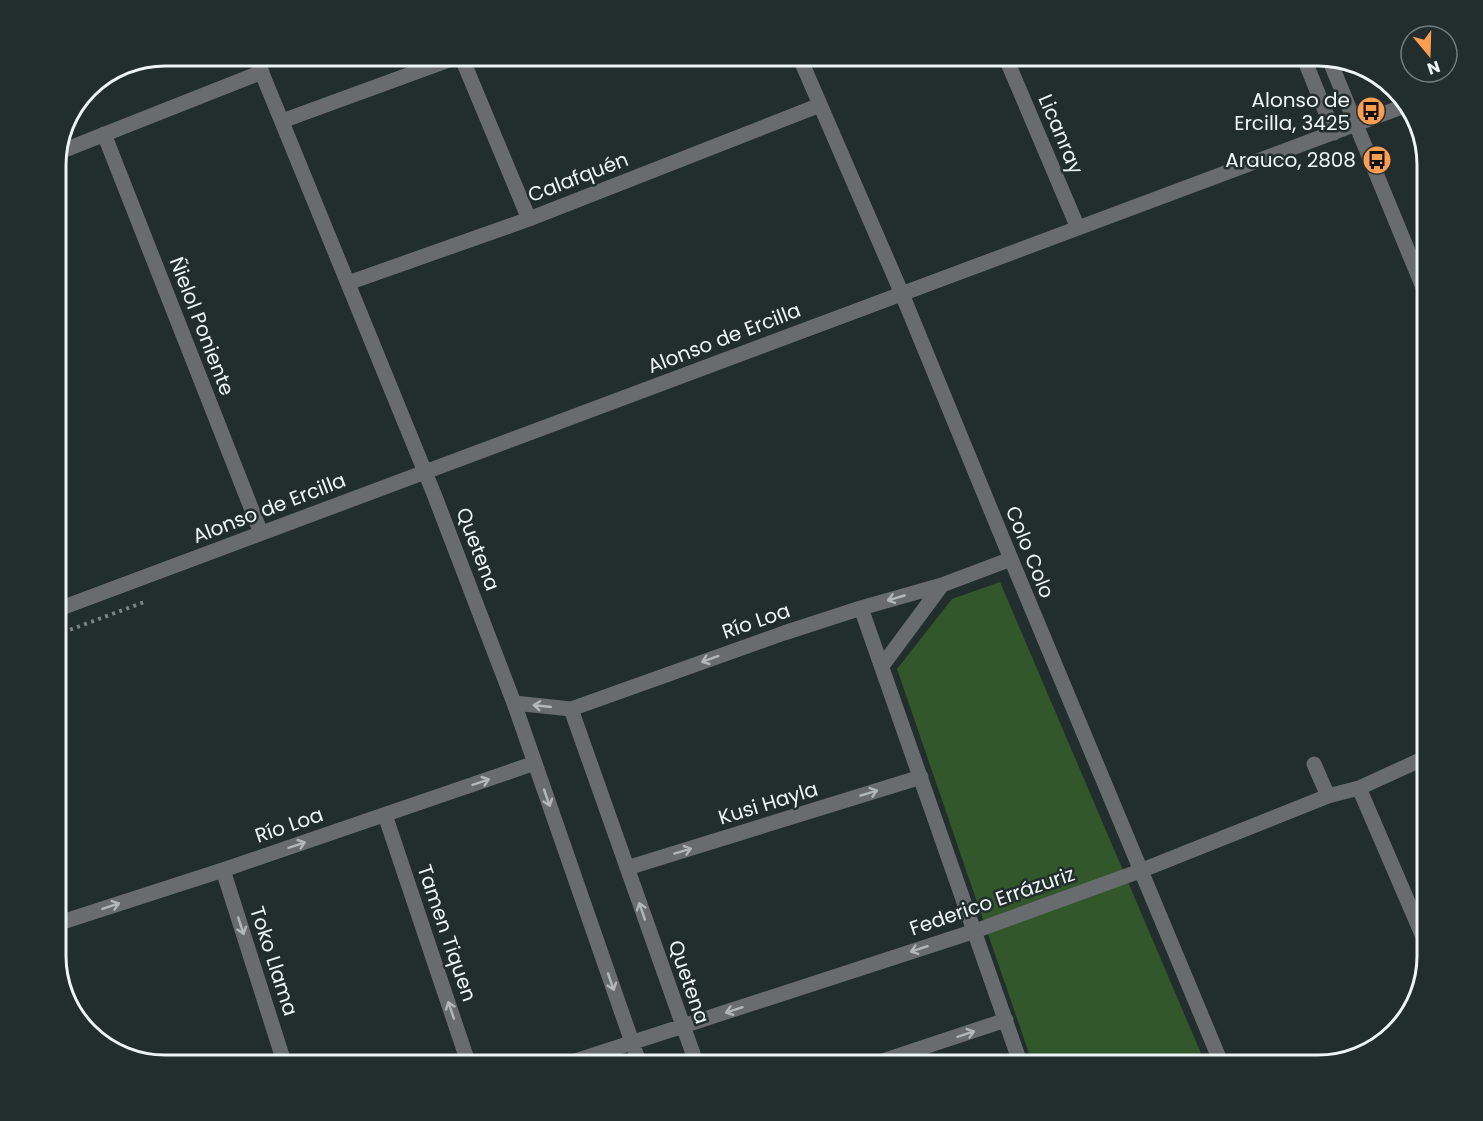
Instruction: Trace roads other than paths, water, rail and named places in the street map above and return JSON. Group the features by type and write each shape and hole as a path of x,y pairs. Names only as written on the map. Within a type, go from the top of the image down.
{"street":[{"name":"Quetena","path":"259,66 426,471 514,703 637,1055"},
{"path":"282,121 433,66"},
{"path":"465,66 529,219"},
{"name":"Colo Colo","path":"803,66 902,294 1218,1055"},
{"name":"Licanray","path":"1009,66 1078,228"},
{"path":"1307,66 1334,133"},
{"path":"1333,68 1417,271"},
{"path":"67,149 262,72"},
{"name":"Calafquén","path":"348,283 529,219 820,105"},
{"name":"Alonso de Ercilla","path":"66,606 1399,108"},
{"name":"Ñielol Poniente","path":"104,134 261,533"},
{"name":"Río Loa","path":"514,703 571,709 784,633 942,585 1011,559"},
{"path":"882,666 942,585"},
{"path":"861,608 1018,1055"},
{"name":"Quetena","path":"571,709 693,1055"},
{"name":"Federico Errázuriz","path":"595,1055 975,931 1140,871 1328,796 1359,788 1417,762"},
{"name":"Río Loa","path":"66,921 223,870 535,763"},
{"path":"1314,764 1328,796"},
{"name":"Kusi Hayla","path":"627,868 921,777"},
{"path":"1359,788 1417,921"},
{"name":"Tamen Tiquen","path":"384,815 466,1055"},
{"name":"Toko Llama","path":"223,870 282,1055"},
{"path":"900,1055 1006,1020"}],"place":[{"name":"Alonso de Ercilla, 3425","path":"1371,111"},
{"name":"Arauco, 2808","path":"1377,160"}]}
